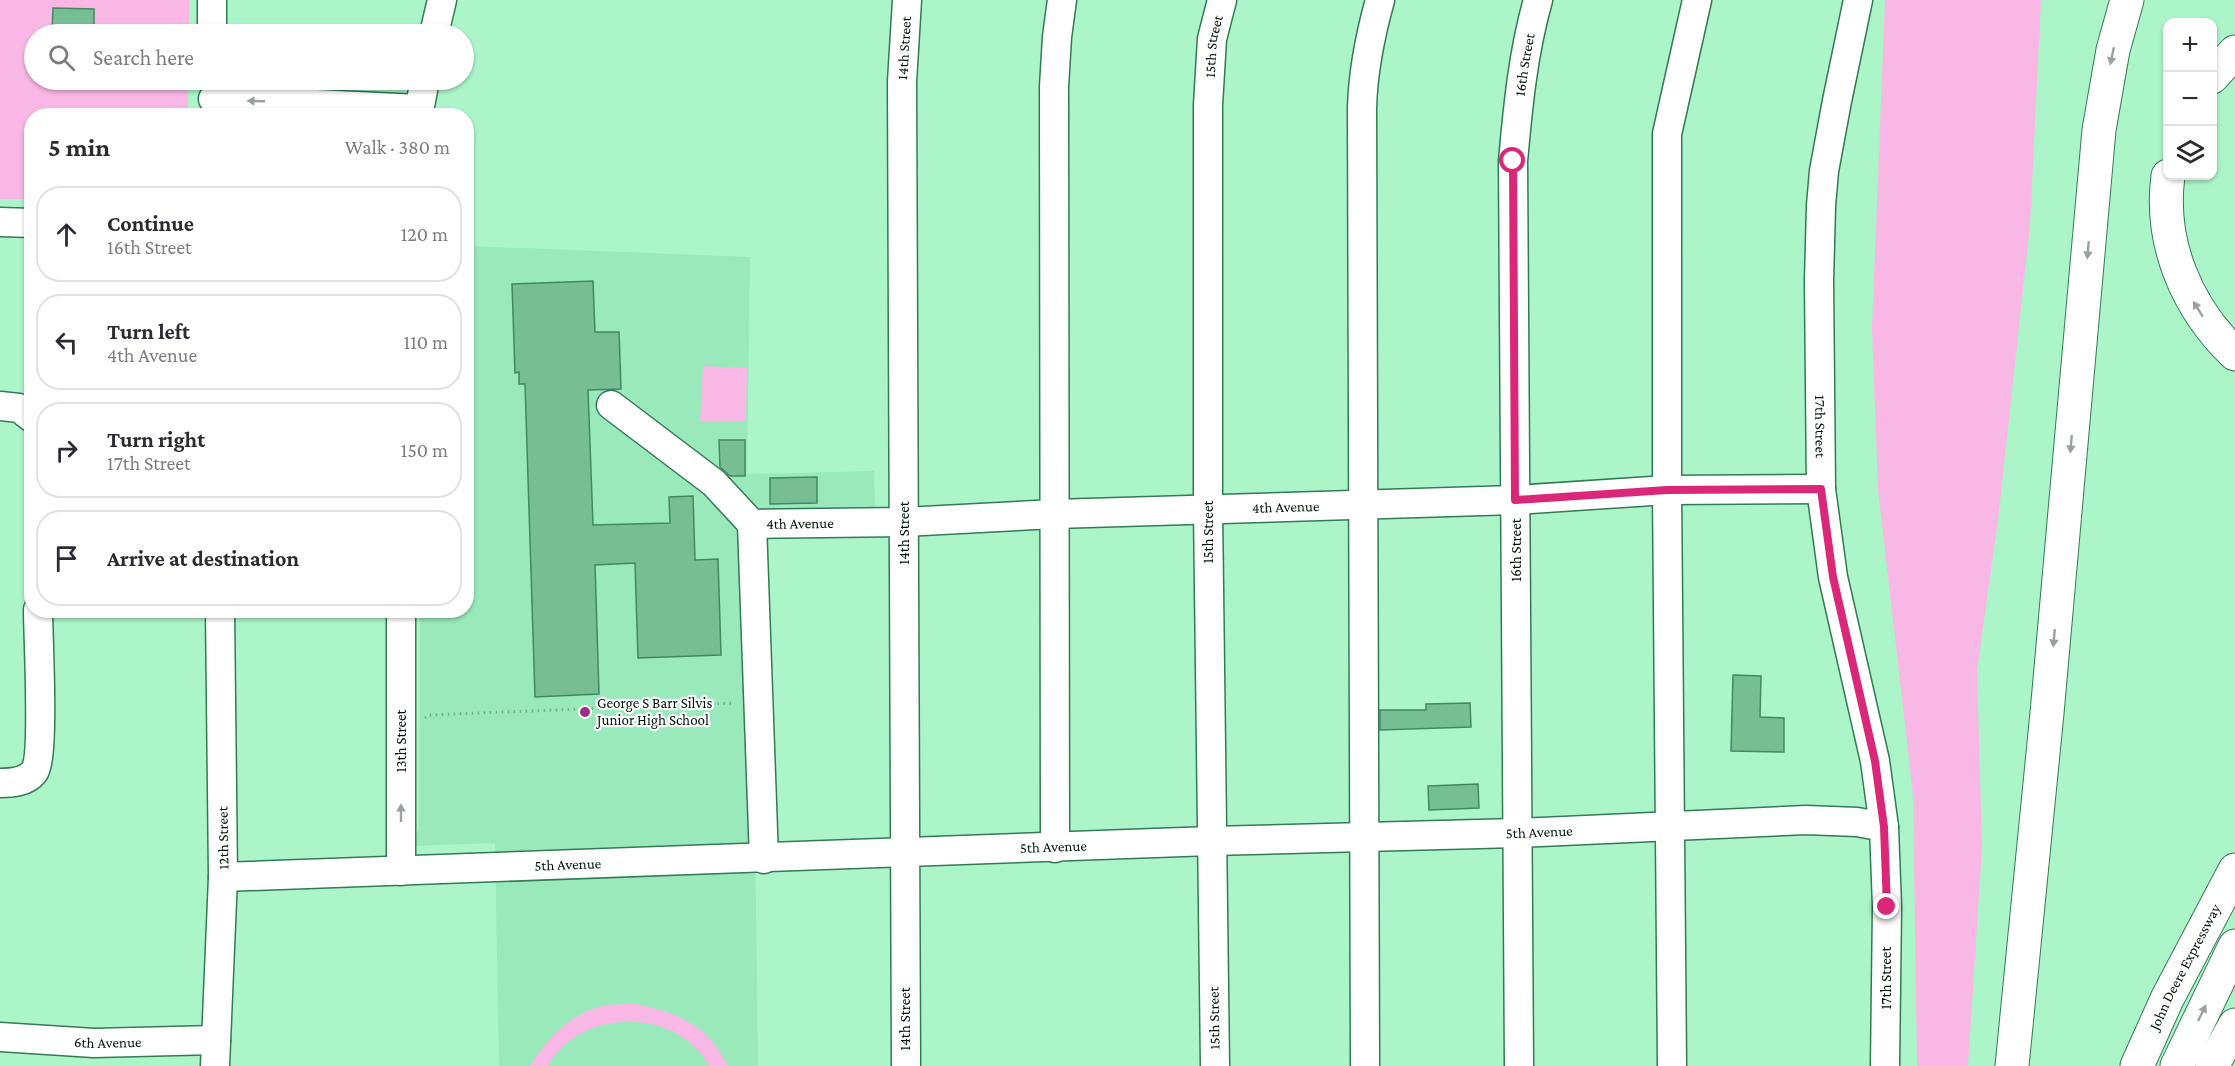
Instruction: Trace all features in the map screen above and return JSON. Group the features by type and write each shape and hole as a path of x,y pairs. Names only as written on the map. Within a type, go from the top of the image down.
{"highway":[{"path":"2012,1066 2047,713 2099,130 2113,50 2127,0"},
{"path":"2217,72 2235,52"},
{"path":"2168,180 2166,208 2177,267 2198,310 2215,335 2235,354"},
{"name":"John Deere Expressway","path":"2137,1066 2167,999 2235,870"},
{"path":"2177,1066 2235,946"},
{"path":"2212,1066 2235,1024"}],"street":[{"path":"212,0 212,24"},
{"path":"436,24 441,0"},
{"name":"14th Street","path":"906,1066 902,82 907,0"},
{"path":"1055,848 1054,87 1062,0"},
{"name":"15th Street","path":"1215,1066 1208,509 1208,105 1212,39 1222,0"},
{"path":"1365,1066 1363,90 1367,56 1380,0"},
{"name":"16th Street","path":"1519,1066 1513,161 1527,40 1538,0"},
{"path":"1672,1066 1667,490 1667,134 1696,0"},
{"name":"17th Street","path":"1858,0 1832,124 1821,206 1819,280 1821,489 1833,577 1875,761 1884,827 1887,907 1885,1066"},
{"path":"419,108 423,90"},
{"path":"213,98 359,108"},
{"path":"0,222 24,223"},
{"path":"612,405 714,483 752,524 764,859"},
{"path":"0,406 19,408 24,411"},
{"name":"4th Avenue","path":"752,524 904,522 1055,514 1515,500 1667,490 1821,489"},
{"path":"0,783 16,782 28,777 38,764 40,739 38,618"},
{"name":"12th Street","path":"215,1053 223,877 220,618"},
{"name":"13th Street","path":"401,618 401,871"},
{"name":"5th Avenue","path":"223,877 904,854 1211,841 1517,833 1806,820 1857,822 1884,827"},
{"name":"6th Avenue","path":"0,1036 95,1054 215,1053"}],"path":[{"path":"422,720 428,715 758,702"}],"shaded area":[{"path":"0,0 189,0 189,24 24,24 24,90 188,90 188,108 24,108 24,199 0,199"},
{"path":"1885,0 2041,0 2030,225 1998,520 1977,670 1982,847 1968,1066 1917,1066 1913,795 1878,489 1872,329"},
{"name":"George S Barr Silvis Junior High School","path":"474,246 750,257 747,474 874,471 875,514 744,518 755,833 758,1066 499,1066 495,843 411,846 419,828 420,618 474,618"},
{"path":"703,366 747,368 746,421 700,422"},
{"path":"635,1004 678,1016 701,1030 720,1052 728,1066 709,1066 694,1047 675,1033 652,1025 629,1022 605,1025 582,1033 563,1047 548,1066 530,1066 544,1046 571,1020 594,1008 606,1005"}],"building":[{"path":"53,8 94,9 94,24 52,24"},
{"path":"593,281 595,332 619,332 621,389 588,390 593,525 670,523 669,497 693,496 695,560 718,559 721,655 638,658 635,563 595,565 599,694 535,697 525,384 519,384 519,372 515,373 512,284"},
{"path":"719,440 745,440 745,476 730,476 720,467"},
{"path":"817,477 817,503 770,504 770,478"},
{"path":"1733,675 1761,676 1760,717 1784,718 1784,752 1731,751"},
{"path":"1470,703 1471,727 1380,730 1380,710 1426,710 1426,704"},
{"path":"1478,784 1479,808 1429,810 1428,786"}],"place":[{"name":"George S Barr Silvis Junior High School","path":"585,712"}],"route":[{"path":"1513,161 1515,500 1667,490 1821,489 1833,577 1875,761 1884,827 1887,907"}]}
